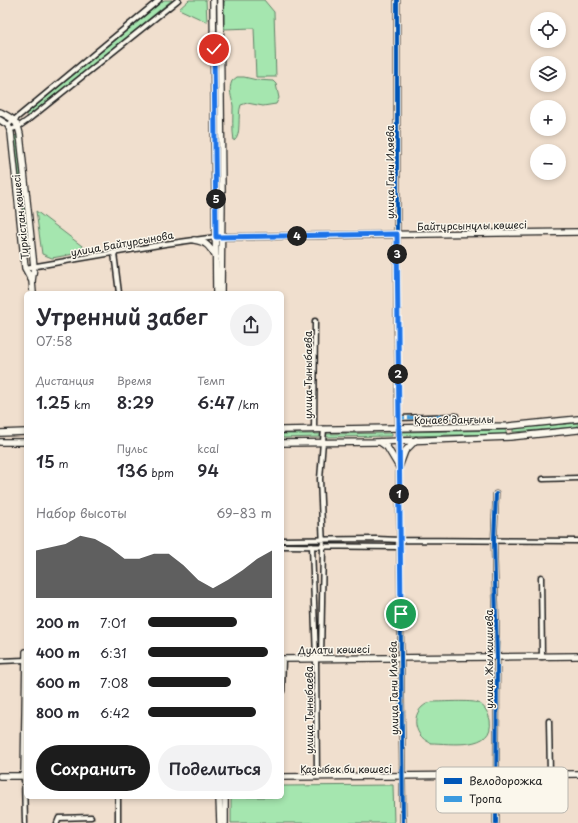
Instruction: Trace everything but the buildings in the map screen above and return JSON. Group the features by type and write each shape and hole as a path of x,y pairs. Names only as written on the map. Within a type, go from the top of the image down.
{"main road":[{"path":"213,0 221,291"},
{"path":"216,291 216,258 219,237 221,2"},
{"path":"0,112 14,120 18,127"},
{"path":"0,120 9,128"},
{"name":"Түркістан көшесі","path":"18,127 34,267 32,281 33,291"},
{"name":"Түркістан көшесі","path":"9,128 25,268 32,281"},
{"name":"Байтұрсынұлы көшесі","path":"219,237 578,232"},
{"path":"194,240 204,241 209,246 216,258"},
{"path":"564,421 578,413"},
{"name":"Қонаев даңғылы","path":"284,430 509,426 578,419"},
{"path":"509,426 510,437"},
{"name":"Қонаев даңғылы","path":"284,443 324,441 378,442 510,437 578,430"},
{"path":"0,431 10,433 24,432"},
{"path":"399,467 405,451 416,440"},
{"path":"0,442 24,442"},
{"path":"378,442 387,447 399,467"},
{"name":"Дулати көшесі","path":"284,659 578,656"},
{"path":"0,776 24,776"},
{"name":"Қазыбек би көшесі","path":"284,777 436,776"},
{"path":"219,799 220,823"},
{"path":"224,799 225,823"}],"street":[{"path":"9,128 14,120 159,0"},
{"path":"9,128 18,127 178,0"},
{"name":"улица Гани Иляева","path":"397,0 397,234 402,823"},
{"name":"улица Байтурсынова","path":"25,268 219,237"},
{"path":"114,253 119,291"},
{"name":"улица Тыныбаева","path":"314,430 315,321"},
{"path":"399,418 456,416"},
{"name":"улица Тыныбаева","path":"316,777 318,659 323,547 320,479 324,430"},
{"path":"543,479 578,478"},
{"name":"улица Жылкишиева","path":"496,494 494,541 497,658 496,767"},
{"path":"284,540 376,539 578,541"},
{"path":"284,546 400,547"},
{"name":"улица Тыныбаева","path":"312,546 318,659"},
{"path":"541,577 542,657"},
{"path":"0,661 24,660"},
{"path":"549,722 550,767"},
{"path":"25,799 25,823"},
{"path":"118,799 118,823"},
{"path":"57,823 60,818 92,817"}],"green space":[{"path":"164,0 172,0 29,118 26,114"},
{"path":"189,0 206,0 207,22 179,9"},
{"path":"225,0 264,0 274,12 276,77 256,77 254,28 224,29"},
{"path":"237,77 273,81 276,84 279,98 276,104 263,106 247,103 241,105 239,114 239,130 234,141 233,106 230,87 232,81"},
{"path":"18,135 32,252 24,253 12,136"},
{"path":"36,211 86,249 85,252 52,258 42,254"},
{"path":"578,423 578,427 513,432 513,428"},
{"path":"506,430 506,434 402,436 402,432"},
{"path":"392,433 392,436 327,437 326,434"},
{"path":"284,434 320,434 320,437 284,438"},
{"path":"463,701 478,703 484,708 488,715 490,720 490,730 485,737 478,741 469,743 431,743 424,739 420,734 416,722 417,715 420,710 425,705 432,702"},
{"path":"393,785 394,823 231,823 231,799 284,799 284,786"}],"marked path":[{"path":"399,418 456,416"}],"cycle path":[{"path":"397,0 397,317 403,823"},
{"path":"496,494 494,541 497,658 496,767"},
{"path":"496,813 496,823"}],"route":[{"path":"214,49 216,237 397,234 401,614"}]}
